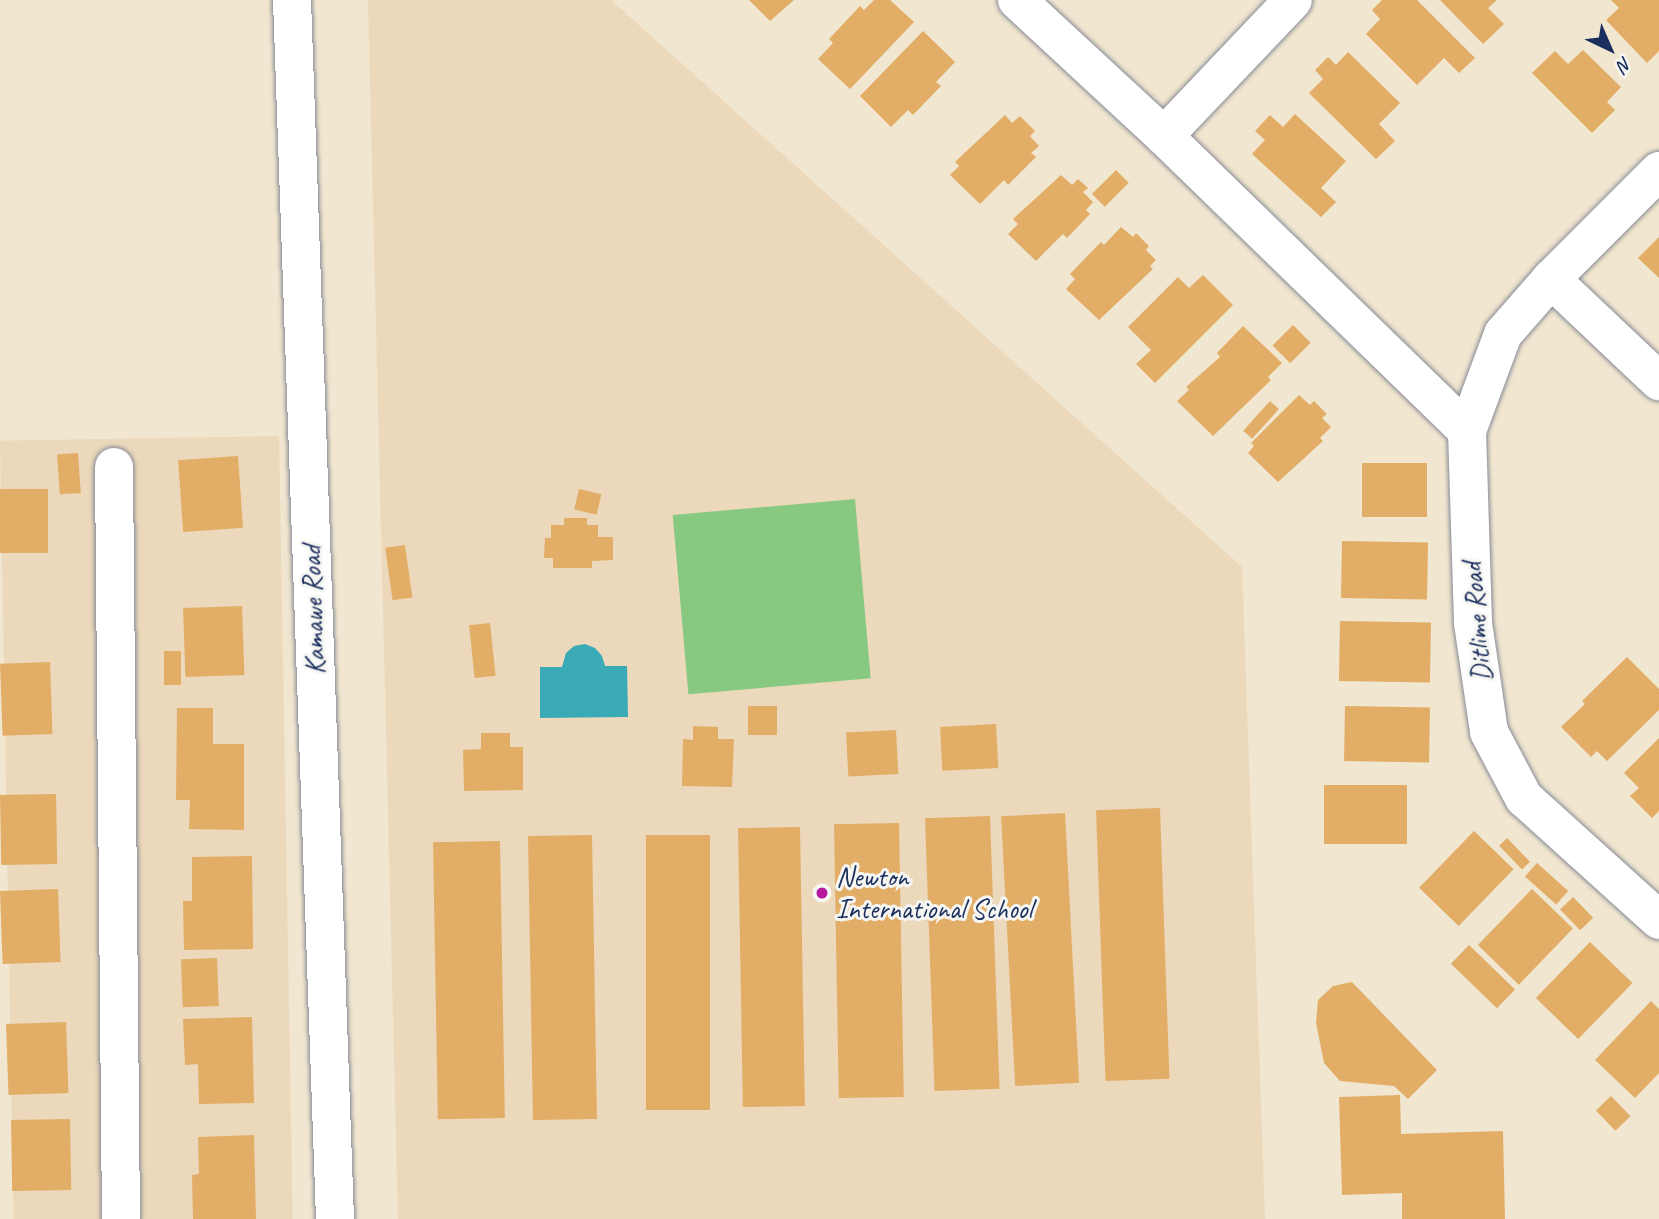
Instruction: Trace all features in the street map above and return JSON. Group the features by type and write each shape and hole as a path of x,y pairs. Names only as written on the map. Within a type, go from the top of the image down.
{"street":[{"name":"Kamawe Road","path":"292,0 335,1219"},
{"path":"1017,0 1164,136 1467,431"},
{"path":"1164,136 1293,0"},
{"name":"Ditlime Road","path":"1659,171 1551,279 1503,334 1467,431 1473,623 1489,732 1524,798 1659,920"},
{"path":"1551,279 1659,381"},
{"path":"114,467 121,1219"}],"shaded area":[{"name":"Newton International School","path":"368,0 611,0 1242,567 1265,1219 398,1219"},
{"path":"279,436 293,1219 14,1219 0,441"}],"green space":[{"path":"855,499 871,678 688,694 673,515"}],"water":[{"path":"585,644 595,648 602,656 605,666 627,666 628,717 540,718 540,667 562,667 566,653 574,646"}],"building":[{"path":"749,0 794,0 770,21"},
{"path":"874,0 890,0 914,22 850,89 818,59 833,43 829,39 860,6 864,10"},
{"path":"1382,0 1417,0 1475,58 1459,73 1444,58 1417,85 1366,34 1380,19 1372,10"},
{"path":"1440,0 1497,0 1488,8 1504,24 1483,44"},
{"path":"1611,0 1659,0 1659,51 1647,63 1606,20 1619,8"},
{"path":"923,31 955,62 936,82 941,86 913,115 908,110 891,127 860,96"},
{"path":"1583,50 1621,87 1607,102 1615,110 1592,133 1532,73 1555,51 1568,64"},
{"path":"1348,52 1400,103 1379,124 1395,141 1376,159 1309,93 1323,79 1315,70 1328,57 1336,65"},
{"path":"1295,114 1346,161 1321,188 1336,202 1321,217 1252,154 1265,140 1255,131 1270,115 1283,127"},
{"path":"1005,115 1012,123 1020,116 1035,131 1030,136 1039,146 1031,153 1036,157 1008,185 1004,180 980,204 950,175 959,166 955,162"},
{"path":"1116,170 1129,183 1105,207 1092,194"},
{"path":"1061,175 1072,185 1078,179 1088,188 1083,192 1093,202 1086,210 1090,214 1067,238 1063,234 1036,261 1008,234 1018,224 1013,219"},
{"path":"1121,227 1133,237 1136,233 1149,246 1146,250 1156,260 1150,266 1153,269 1099,320 1066,289 1075,279 1070,274 1101,242 1104,245"},
{"path":"1659,237 1659,278 1638,258"},
{"path":"1203,275 1233,305 1155,383 1136,364 1151,350 1128,327 1178,277 1189,288"},
{"path":"1293,325 1311,343 1290,363 1272,346"},
{"path":"1243,326 1282,363 1268,377 1271,380 1213,436 1177,401 1189,390 1186,387 1220,357 1217,353"},
{"path":"1299,395 1310,405 1314,401 1327,414 1322,418 1331,427 1320,438 1323,441 1278,482 1248,453 1254,446 1251,443"},
{"path":"1270,401 1279,409 1252,439 1243,431"},
{"path":"78,453 81,493 60,494 57,454"},
{"path":"238,456 243,528 183,532 178,460"},
{"path":"1362,463 1427,463 1427,517 1362,517"},
{"path":"0,489 48,489 48,553 0,553"},
{"path":"579,489 601,494 597,515 574,509"},
{"path":"564,518 587,518 587,525 598,525 598,537 613,537 613,560 592,561 592,568 553,568 553,558 544,558 545,538 551,538 551,525 564,525"},
{"path":"1342,541 1428,543 1427,599 1341,598"},
{"path":"405,545 412,597 393,600 385,548"},
{"path":"242,606 244,675 185,677 183,608"},
{"path":"1340,621 1431,623 1430,683 1339,681"},
{"path":"490,623 496,676 475,678 469,625"},
{"path":"164,651 181,651 181,685 164,685"},
{"path":"1627,657 1659,689 1659,710 1607,761 1597,751 1591,757 1561,727 1585,704 1582,701"},
{"path":"50,662 53,734 3,736 0,664"},
{"path":"748,706 777,706 777,735 748,735"},
{"path":"1345,706 1430,707 1429,762 1344,761"},
{"path":"177,708 213,708 213,744 244,744 244,830 189,829 190,800 176,800"},
{"path":"996,724 998,768 942,771 940,727"},
{"path":"693,726 718,727 718,739 734,739 732,787 682,786 683,739 693,740"},
{"path":"896,730 898,774 848,777 846,733"},
{"path":"481,733 510,733 510,747 523,747 523,790 464,791 463,750 481,749"},
{"path":"1659,738 1659,811 1652,818 1630,796 1639,788 1624,773"},
{"path":"1324,785 1407,785 1407,844 1324,844"},
{"path":"56,794 57,864 1,865 0,795"},
{"path":"1160,808 1169,1079 1105,1081 1096,810"},
{"path":"1065,813 1079,1083 1015,1086 1001,816"},
{"path":"990,816 1000,1089 935,1091 925,818"},
{"path":"899,823 904,1097 839,1098 834,824"},
{"path":"800,827 805,1106 743,1107 738,828"},
{"path":"1474,831 1514,869 1459,926 1419,888"},
{"path":"592,835 597,1119 533,1120 528,836"},
{"path":"646,835 710,835 710,1110 646,1110"},
{"path":"1507,838 1530,862 1522,869 1499,846"},
{"path":"500,841 505,1118 438,1119 433,842"},
{"path":"252,856 253,949 184,950 183,901 192,901 192,857"},
{"path":"1537,863 1568,891 1556,904 1525,876"},
{"path":"58,889 61,962 3,964 0,891"},
{"path":"1532,889 1573,929 1519,985 1478,945"},
{"path":"1573,897 1593,918 1580,930 1560,910"},
{"path":"1590,942 1632,983 1578,1039 1536,998"},
{"path":"1469,945 1515,989 1497,1008 1451,964"},
{"path":"217,958 219,1006 183,1007 181,959"},
{"path":"1352,982 1437,1070 1408,1099 1394,1086 1340,1081 1324,1063 1316,1023 1318,1000 1333,986"},
{"path":"1651,1001 1659,1009 1659,1073 1635,1098 1595,1060"},
{"path":"252,1017 254,1103 199,1104 198,1064 185,1065 183,1019"},
{"path":"66,1022 68,1093 9,1095 6,1024"},
{"path":"1400,1095 1401,1134 1503,1131 1505,1219 1402,1219 1402,1193 1342,1195 1339,1097"},
{"path":"1611,1096 1630,1116 1615,1131 1596,1111"},
{"path":"70,1119 71,1190 12,1191 11,1120"},
{"path":"254,1135 256,1219 193,1219 192,1175 199,1174 198,1137"}],"place":[{"name":"Newton International School","path":"822,893"}]}
